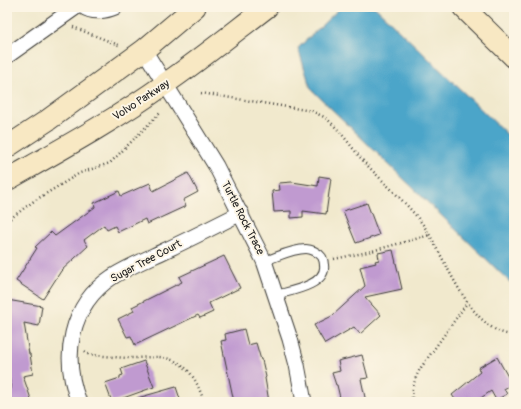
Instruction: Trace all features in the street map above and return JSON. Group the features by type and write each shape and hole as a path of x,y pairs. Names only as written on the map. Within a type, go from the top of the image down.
{"main road":[{"path":"7,148 144,50 195,7"},
{"name":"Volvo Parkway","path":"7,180 165,85 207,55 267,7"},
{"path":"463,7 514,57"}],"street":[{"path":"7,56 76,7"},
{"path":"84,7 88,10 101,10 115,7"},
{"name":"Turtle Rock Trace","path":"144,50 216,166 264,261 297,365 304,402"},
{"name":"Sugar Tree Court","path":"79,402 71,378 71,341 75,325 83,309 93,295 112,277 241,214"}],"lane":[{"path":"264,261 307,248 321,255 323,260 325,269 321,277 310,285 276,295"}],"path":[{"path":"63,16 72,27 121,46"},
{"path":"201,93 312,111 327,119 366,164 402,199 430,235 467,303 493,329 502,333 514,335"},
{"path":"7,221 34,201 80,173 110,163 160,113"},
{"path":"339,258 368,252 430,235"},
{"path":"412,402 414,381 420,369 467,303"},
{"path":"82,348 88,354 94,355 129,358 159,357 172,360 184,366 194,376 204,402"}],"water":[{"path":"341,7 375,7 514,141 514,286 311,89 298,48"}],"building":[{"path":"188,173 198,192 183,200 186,206 147,224 145,219 118,232 115,226 107,230 104,225 84,240 88,246 61,271 43,299 16,281 37,248 35,247 51,232 55,236 95,207 94,203 119,191 121,196 150,183 153,191"},
{"path":"319,176 331,178 326,214 303,211 303,217 291,218 291,211 274,212 272,191 280,190 279,183 292,182 318,186"},
{"path":"367,203 379,235 356,243 343,211"},
{"path":"393,250 402,289 365,297 381,315 360,334 354,327 325,344 314,325 332,316 365,286 360,267 376,263 375,261 379,260 378,253"},
{"path":"224,256 240,288 209,303 213,312 200,318 198,315 135,345 131,336 127,337 118,319 134,311 132,307 182,282 179,277"},
{"path":"7,300 42,306 39,326 24,323 33,374 23,376 32,402 10,402 7,393 7,391 11,389 7,361"},
{"path":"244,329 248,345 256,343 262,360 269,402 234,402 221,341 226,340 225,334"},
{"path":"362,355 368,378 361,379 366,402 341,402 337,385 332,373 340,371 338,361"},
{"path":"497,357 512,384 504,389 507,394 496,400 491,391 475,402 457,402 452,395 480,372 478,368"},
{"path":"144,361 154,387 112,402 105,383 120,378 120,376 123,375 121,369"},
{"path":"176,387 181,402 135,402 134,399"}]}
